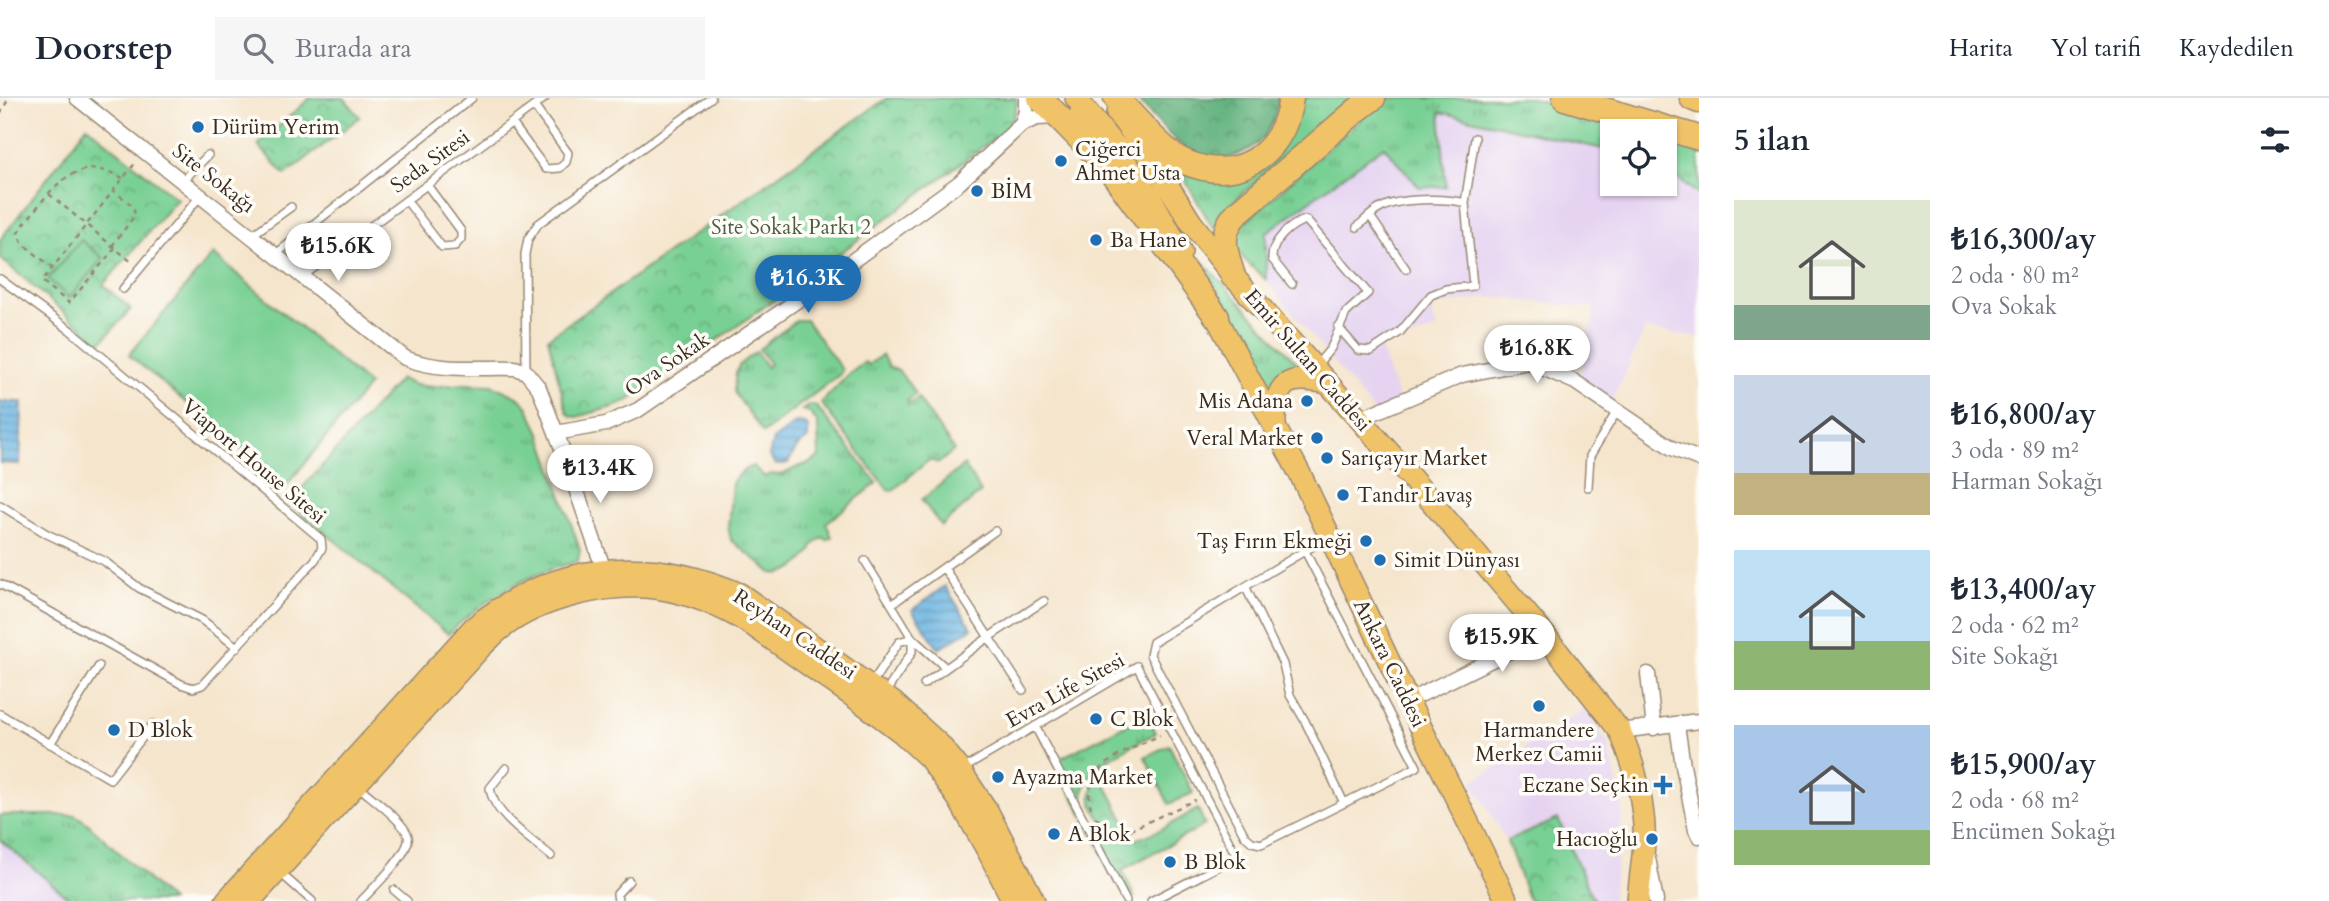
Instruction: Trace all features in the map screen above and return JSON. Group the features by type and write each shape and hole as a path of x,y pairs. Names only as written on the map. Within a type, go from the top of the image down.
{"highway":[{"path":"1040,98 1059,107 1115,148"},
{"path":"1116,98 1174,156 1193,166 1216,170 1236,169 1266,151 1277,140 1289,117 1291,98"},
{"path":"1233,276 1225,250 1228,222 1373,98"},
{"path":"1565,98 1699,138"},
{"path":"1616,98 1699,129"},
{"path":"1692,98 1699,101"},
{"path":"1059,107 1108,167 1217,317"}],"main road":[{"name":"Ankara Caddesi","path":"1076,98 1150,196 1275,424 1507,901"},
{"name":"Emir Sultan Caddesi","path":"1105,98 1146,151 1191,222 1233,276 1544,634 1620,732 1627,747 1643,814 1644,836 1638,901"},
{"path":"1275,424 1275,406 1279,392 1289,382 1321,375"},
{"name":"Reyhan Caddesi","path":"226,901 425,694 503,627 546,604 569,597 607,579 690,597 733,613 874,694 920,725 960,770 988,812 1034,901"},
{"name":"Reyhan Caddesi","path":"250,901 356,785 425,694"},
{"name":"Reyhan Caddesi","path":"874,694 902,733 929,758 943,776 989,853 1013,901"}],"street":[{"name":"Site Sokağı","path":"77,98 405,358 420,365 437,367 515,368 526,372"},
{"path":"1022,124 1026,98"},
{"path":"1022,124 1059,107"},
{"name":"Ova Sokak","path":"556,433 606,424 638,410 814,289 959,183 1022,124"},
{"path":"1359,419 1462,375 1529,362 1574,382 1672,448 1699,459"},
{"path":"526,372 539,388 607,579"},
{"path":"1408,701 1544,634"},
{"path":"1648,674 1654,728"},
{"path":"1620,732 1699,721"},
{"path":"1677,725 1685,779 1699,836"},
{"path":"1644,836 1657,901"}],"lane":[{"path":"276,254 472,98"},
{"name":"Seda Sitesi","path":"303,277 545,98"},
{"path":"526,372 525,254 528,239 538,224 711,98"},
{"path":"512,123 546,169 560,168 566,162 568,153 534,106"},
{"path":"1338,327 1358,351 1371,351 1399,332 1431,295 1446,289 1473,286 1465,203 1475,138"},
{"path":"183,181 208,155"},
{"path":"406,200 442,247 455,246 461,231 427,185"},
{"path":"124,289 201,195"},
{"path":"1357,227 1382,207 1399,202 1440,199 1465,203"},
{"path":"252,235 291,207"},
{"path":"1370,216 1406,269"},
{"path":"1292,284 1272,259 1272,248 1300,221 1308,221 1368,293 1346,313 1338,327 1321,375"},
{"name":"Viaport House Sitesi","path":"0,279 70,330 321,539 322,548 315,561 202,685 193,688 181,684 0,584"},
{"path":"1588,487 1590,456 1617,411"},
{"path":"0,505 47,534 104,561 139,588 202,620 237,647"},
{"path":"892,604 995,531"},
{"path":"1305,551 1417,767 1261,844 1248,839 1150,655 1153,642 1246,588 1305,551 1330,537"},
{"path":"865,561 912,638 946,668"},
{"path":"944,568 1023,690"},
{"path":"1246,588 1283,664 1290,695 1306,720 1344,803"},
{"path":"924,684 1044,601"},
{"path":"874,694 912,652 912,638"},
{"path":"874,694 899,642 912,638"},
{"path":"50,744 99,666"},
{"name":"Evra Life Sitesi","path":"960,770 1137,666 1237,858 1151,901"},
{"path":"0,714 110,779 153,724"},
{"path":"1035,726 1126,901"},
{"path":"506,768 490,788 491,799 498,810 551,856"},
{"path":"356,785 402,826 408,837 407,849 361,901"},
{"path":"278,871 312,901"},
{"path":"618,901 617,894 629,881"},
{"path":"394,890 407,901"}],"path":[{"path":"0,114 9,98"},
{"path":"113,190 133,206 135,215 69,303 42,281 53,268 113,190 144,151"},
{"path":"53,268 23,244 18,233 62,180 81,170 101,169 123,178"},
{"path":"49,194 140,269"},
{"path":"1170,730 1098,770 1089,790 1092,811 1107,828 1126,832 1205,796"}],"shaded area":[{"path":"1439,112 1600,148 1600,196 1677,196 1677,177 1699,195 1699,338 1645,329 1610,406 1578,383 1595,308 1487,297 1430,307 1437,329 1380,348 1399,400 1376,414 1266,280 1266,233 1384,146 1419,187"},
{"path":"1585,709 1608,744 1623,809 1612,901 1594,901 1559,817 1506,840 1472,782"},
{"path":"0,840 72,901 0,901"}],"green space":[{"path":"310,98 344,98 360,117 285,175 258,145"},
{"name":"Site Sokak Parkı 2","path":"887,98 1016,98 1016,106 1008,128 824,265 637,396 619,405 577,417 567,412 548,338"},
{"path":"1136,98 1279,98 1272,124 1257,144 1234,156 1210,161 1201,159 1181,145"},
{"path":"1301,98 1358,98 1245,191 1219,216 1214,230 1180,171 1233,181 1248,177 1276,157"},
{"path":"1389,98 1532,98 1600,119 1600,148 1440,112 1446,187 1419,187 1384,146 1266,233 1266,280 1234,245 1234,232 1381,101"},
{"path":"87,126 177,199 103,285 131,309 100,343 0,258 0,240"},
{"path":"1677,144 1699,151 1699,195 1677,177"},
{"path":"81,240 103,258 69,298 48,279"},
{"path":"213,254 369,385 286,486 129,355"},
{"path":"1200,259 1299,365 1268,383"},
{"path":"797,320 806,320 842,370 763,433 734,392 736,372 744,361 756,352 767,367 770,364 759,349"},
{"path":"882,355 889,367 899,371 916,394 907,401 910,404 918,398 954,450 939,463 929,460 892,491 888,490 821,403 848,375 865,362 868,365"},
{"path":"400,379 431,387 492,385 518,397 527,406 541,435 580,550 578,561 541,573 508,588 477,609 448,634 289,503"},
{"path":"811,405 816,406 877,483 826,523 832,537 827,540 823,537 795,567 772,573 731,540 728,527 732,484 741,473 753,466 765,477 785,473 819,457 818,423 809,412 802,410"},
{"path":"964,465 981,492 941,526 922,500"},
{"path":"1147,714 1156,733 1116,754 1093,773 1086,784 1083,797 1086,813 1083,816 1040,733 1044,731 1059,759"},
{"path":"1169,745 1193,793 1169,804 1145,757"},
{"path":"1102,777 1129,830 1111,829 1095,811 1093,790"},
{"path":"1198,809 1205,825 1122,870 1135,898 1121,886 1085,820 1089,819 1100,832 1112,839 1126,841 1156,832"},
{"path":"0,815 75,815 86,822 171,901 72,901 0,840"},
{"path":"1558,819 1594,901 1529,901 1507,841"}],"water":[{"path":"0,402 22,402 20,464 0,463"},
{"path":"797,422 808,427 808,438 797,447 788,463 776,465 769,456 773,440"},
{"path":"945,586 972,628 939,649 912,610"}],"place":[{"name":"Dürüm Yerim","path":"198,127"},
{"name":"Ciğerci Ahmet Usta","path":"1061,161"},
{"name":"BİM","path":"977,191"},
{"name":"Ba Hane","path":"1096,240"},
{"name":"Mis Adana","path":"1307,401"},
{"name":"Veral Market","path":"1317,438"},
{"name":"Sarıçayır Market","path":"1327,458"},
{"name":"Tandır Lavaş","path":"1343,495"},
{"name":"Taş Fırın Ekmeği","path":"1366,541"},
{"name":"Simit Dünyası","path":"1380,560"},
{"name":"Harmandere Merkez Camii","path":"1539,706"},
{"name":"C Blok","path":"1096,719"},
{"name":"D Blok","path":"114,730"},
{"name":"Ayazma Market","path":"998,777"},
{"name":"Eczane Seçkin","path":"1663,785"},
{"name":"A Blok","path":"1054,834"},
{"name":"Hacıoğlu","path":"1652,839"},
{"name":"B Blok","path":"1170,862"}]}
